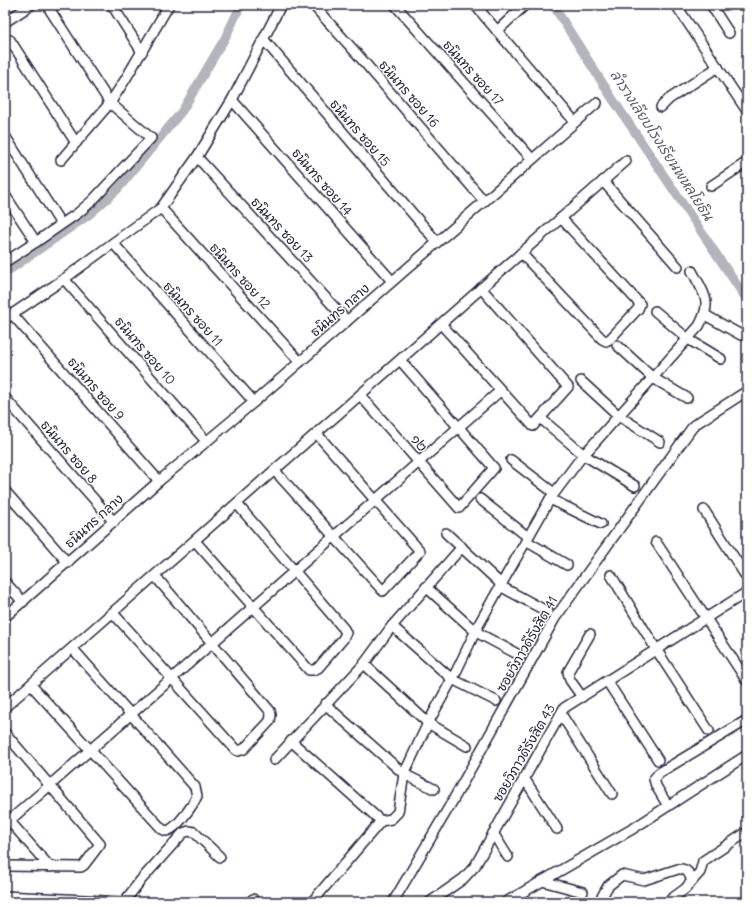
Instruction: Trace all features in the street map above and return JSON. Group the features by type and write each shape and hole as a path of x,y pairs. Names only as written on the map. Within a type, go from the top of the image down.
{"street":[{"path":"5,22 31,5"},
{"path":"112,5 142,52"},
{"path":"61,160 110,103 169,5"},
{"path":"9,316 64,279 161,208 197,157 232,100 281,5"},
{"name":"ธนินทร ซอย 16","path":"313,5 484,201"},
{"name":"ธนินทร ซอย 17","path":"394,5 532,159"},
{"path":"475,5 575,122"},
{"path":"497,31 525,5"},
{"path":"676,5 747,111"},
{"path":"711,5 729,33"},
{"path":"5,262 36,242 92,201 151,138 110,103 50,10"},
{"path":"10,40 76,143"},
{"name":"ธนินทร ซอย 15","path":"264,40 437,242"},
{"path":"661,107 669,99 718,67"},
{"name":"ธนินทร ซอย 14","path":"232,100 392,281"},
{"name":"ธนินทร กลาง","path":"5,617 68,563 159,481 254,402 597,103"},
{"path":"5,136 61,224"},
{"name":"ธนินทร ซอย 13","path":"197,157 347,321"},
{"path":"5,707 73,649 626,161"},
{"path":"711,186 747,162"},
{"path":"603,181 678,267"},
{"path":"5,195 36,242"},
{"name":"ธนินทร ซอย 12","path":"161,208 300,362"},
{"path":"521,254 602,339 606,341 610,339 638,309 640,304 561,218"},
{"name":"ธนินทร ซอย 11","path":"113,243 254,402"},
{"path":"312,902 381,821 391,819 398,812 404,774 428,722 452,679 479,624 552,496 584,455 699,326 705,315 707,303 705,294 692,271"},
{"name":"ธนินทร ซอย 10","path":"64,279 206,441"},
{"path":"442,324 500,391 533,426 568,387 481,288"},
{"path":"655,311 688,339 721,359"},
{"path":"705,315 741,334"},
{"name":"ธนินทร ซอย 9","path":"9,316 159,481"},
{"path":"617,345 653,378 687,398"},
{"path":"400,360 460,426"},
{"path":"581,381 619,416 660,442"},
{"path":"50,867 7,818 49,786 500,391"},
{"name":"ซอยวิภาวดีรังสิต 41","path":"393,902 452,802 555,618 694,425 747,391"},
{"name":"๑๒","path":"360,395 459,508 494,468 460,426"},
{"name":"ธนินทร ซอย 8","path":"5,398 114,522"},
{"path":"545,422 584,455 635,486"},
{"path":"275,471 383,591 420,551 317,434"},
{"path":"511,460 552,496 601,524"},
{"path":"5,491 68,563"},
{"path":"480,499 527,539 567,565"},
{"path":"195,541 309,670 318,668 344,639 346,633 342,624 237,504"},
{"path":"704,510 747,578"},
{"path":"446,533 501,585 548,612"},
{"path":"656,542 747,682"},
{"path":"274,760 364,664 392,626 462,547"},
{"path":"611,575 656,649 710,731"},
{"path":"113,613 236,750 238,751 244,749 270,721 271,715 267,706 155,576"},
{"path":"5,582 22,602"},
{"path":"426,587 476,632 521,656"},
{"name":"ซอยวิภาวดีรังสิต 43","path":"430,902 463,879 474,866 564,708 747,592"},
{"path":"392,626 452,679 496,701"},
{"path":"582,697 570,680 568,672 590,634"},
{"path":"32,685 162,829 168,831 172,829 194,802 197,796 195,787 73,649"},
{"path":"364,664 428,722 467,746"},
{"path":"607,681 658,760"},
{"path":"325,704 404,774 434,789"},
{"path":"560,714 612,794"},
{"path":"668,806 656,786 654,779 659,773 747,720"},
{"path":"5,733 100,844 81,867 5,866"},
{"path":"291,741 381,821"},
{"path":"506,902 634,828 747,755"},
{"path":"524,778 557,830"},
{"path":"5,896 124,902 141,880 183,833 188,831 194,832 220,857"},
{"path":"667,902 685,889 700,872 703,861 747,832"},
{"path":"493,833 508,857"},
{"path":"600,902 608,886 622,875 644,880 678,868 683,868 688,872 692,881"},
{"path":"542,881 583,892"}],"shaded area":[{"path":"5,5 46,5 5,31"}],"waterway":[{"path":"5,273 90,214 118,189 182,111 225,38 241,5"},
{"name":"ลำรางเลียบโรงเรียนพหลโยธิน","path":"553,5 612,98 747,300"}]}
